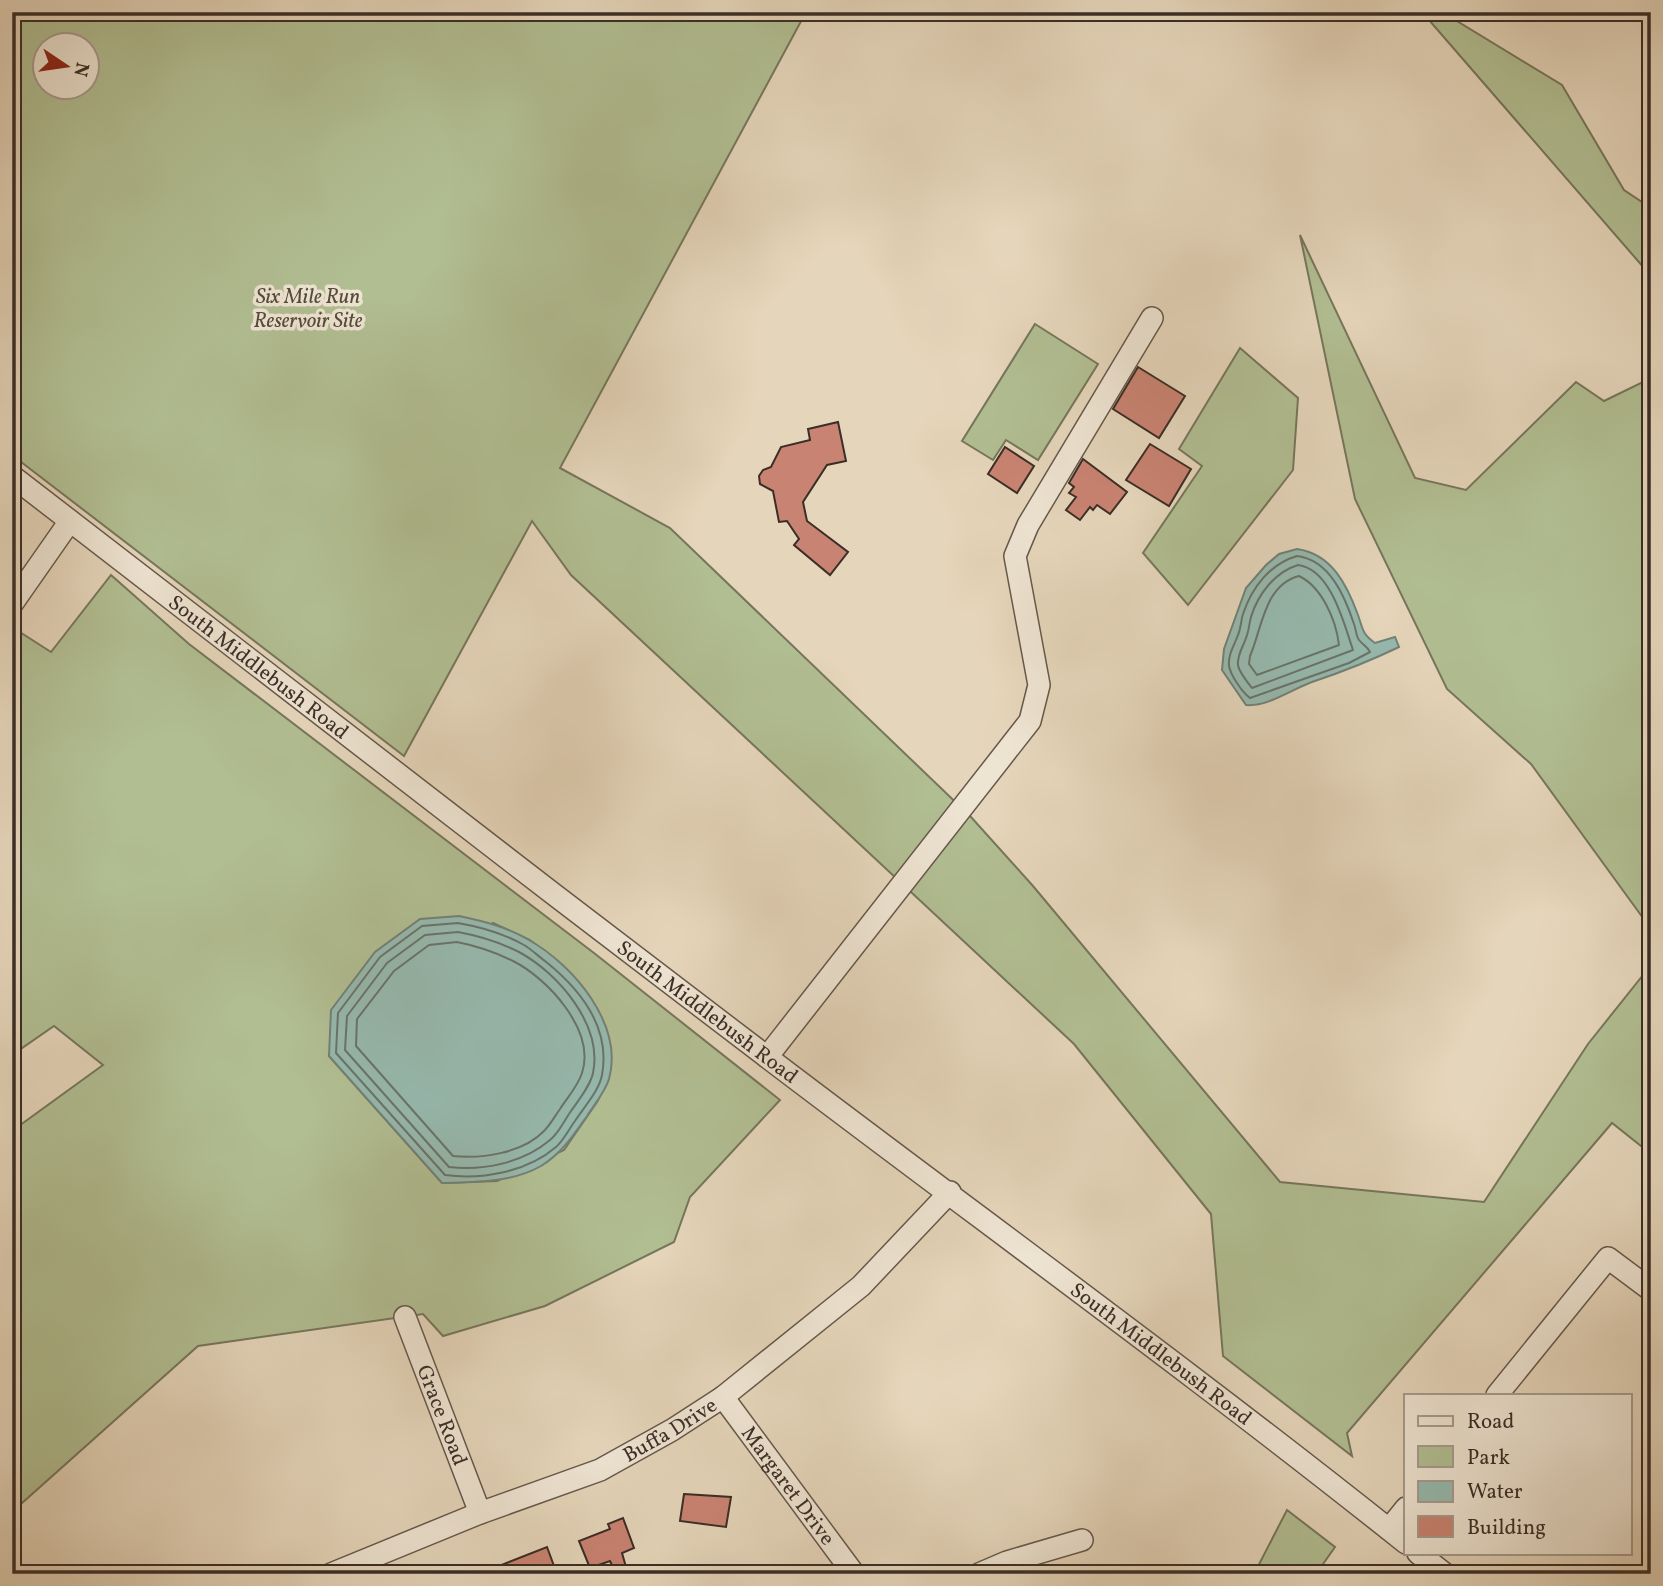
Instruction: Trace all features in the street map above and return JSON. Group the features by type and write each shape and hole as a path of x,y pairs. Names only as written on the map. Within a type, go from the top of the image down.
{"street":[{"path":"767,1058 1030,721 1039,685 1015,556 1028,525 1152,318"},
{"name":"South Middlebush Road","path":"12,476 767,1058 950,1192 1404,1541"},
{"path":"12,604 70,520"},
{"name":"Buffa Drive","path":"331,1574 356,1569 480,1513 600,1470 672,1430 723,1397 861,1286 950,1192"},
{"path":"1498,1394 1608,1258 1651,1290"},
{"name":"Grace Road","path":"405,1317 480,1513"},
{"name":"Margaret Drive","path":"723,1397 854,1574"},
{"path":"1389,1529 1404,1510"},
{"path":"979,1574 1007,1562 1082,1541"},
{"path":"1419,1554 1445,1574"}],"green space":[{"name":"Six Mile Run Reservoir Site","path":"12,12 806,12 560,468 670,528 971,817 1033,886 1280,1182 1484,1202 1588,1044 1651,965 1651,1154 1612,1123 1347,1433 1352,1456 1223,1356 1211,1214 1074,1044 571,575 532,521 404,756 12,455"},
{"path":"1422,12 1442,12 1562,85 1624,190 1651,208 1651,276"},
{"path":"1300,235 1415,478 1466,490 1576,382 1604,401 1651,378 1651,929 1531,764 1447,689 1355,499"},
{"path":"1035,324 1098,364 1038,460 1006,440 993,460 962,441"},
{"path":"1240,348 1298,398 1293,470 1188,605 1143,553 1202,466 1179,449"},
{"path":"111,575 189,644 594,953 780,1100 690,1197 674,1242 545,1306 443,1336 423,1314 198,1346 12,1512 12,1131 103,1065 54,1026 12,1055 12,627 51,652","holes":["493,923 530,940 555,960 610,1056 609,1079 597,1102 564,1150 497,1181 442,1183 329,1056"]},
{"path":"1287,1510 1335,1547 1316,1574 1254,1574"}],"water":[{"path":"1297,549 1320,557 1329,564 1349,593 1368,637 1375,643 1395,637 1399,647 1271,700 1246,705 1222,670 1224,649 1246,588 1279,554"},
{"path":"459,916 521,935 562,965 578,980 602,1017 612,1058 609,1079 602,1094 572,1137 548,1161 529,1172 505,1179 442,1183 329,1056 331,1010 375,952 420,919"}],"building":[{"path":"1138,367 1185,396 1159,438 1113,409"},
{"path":"838,422 846,461 827,465 803,502 807,521 848,552 830,575 794,545 799,539 787,521 779,522 773,491 760,484 759,476 763,470 771,467 781,447 810,440 808,429"},
{"path":"1150,444 1191,469 1169,506 1126,480"},
{"path":"1005,447 1034,466 1017,493 988,474"},
{"path":"1083,459 1127,492 1110,514 1097,505 1093,510 1090,507 1080,520 1066,510 1076,497 1069,493 1074,487 1069,483"},
{"path":"684,1494 731,1497 726,1527 680,1521"},
{"path":"623,1518 634,1548 622,1553 628,1574 616,1574 610,1561 590,1568 579,1541 610,1529 608,1524"},
{"path":"547,1547 557,1574 481,1573"}]}
